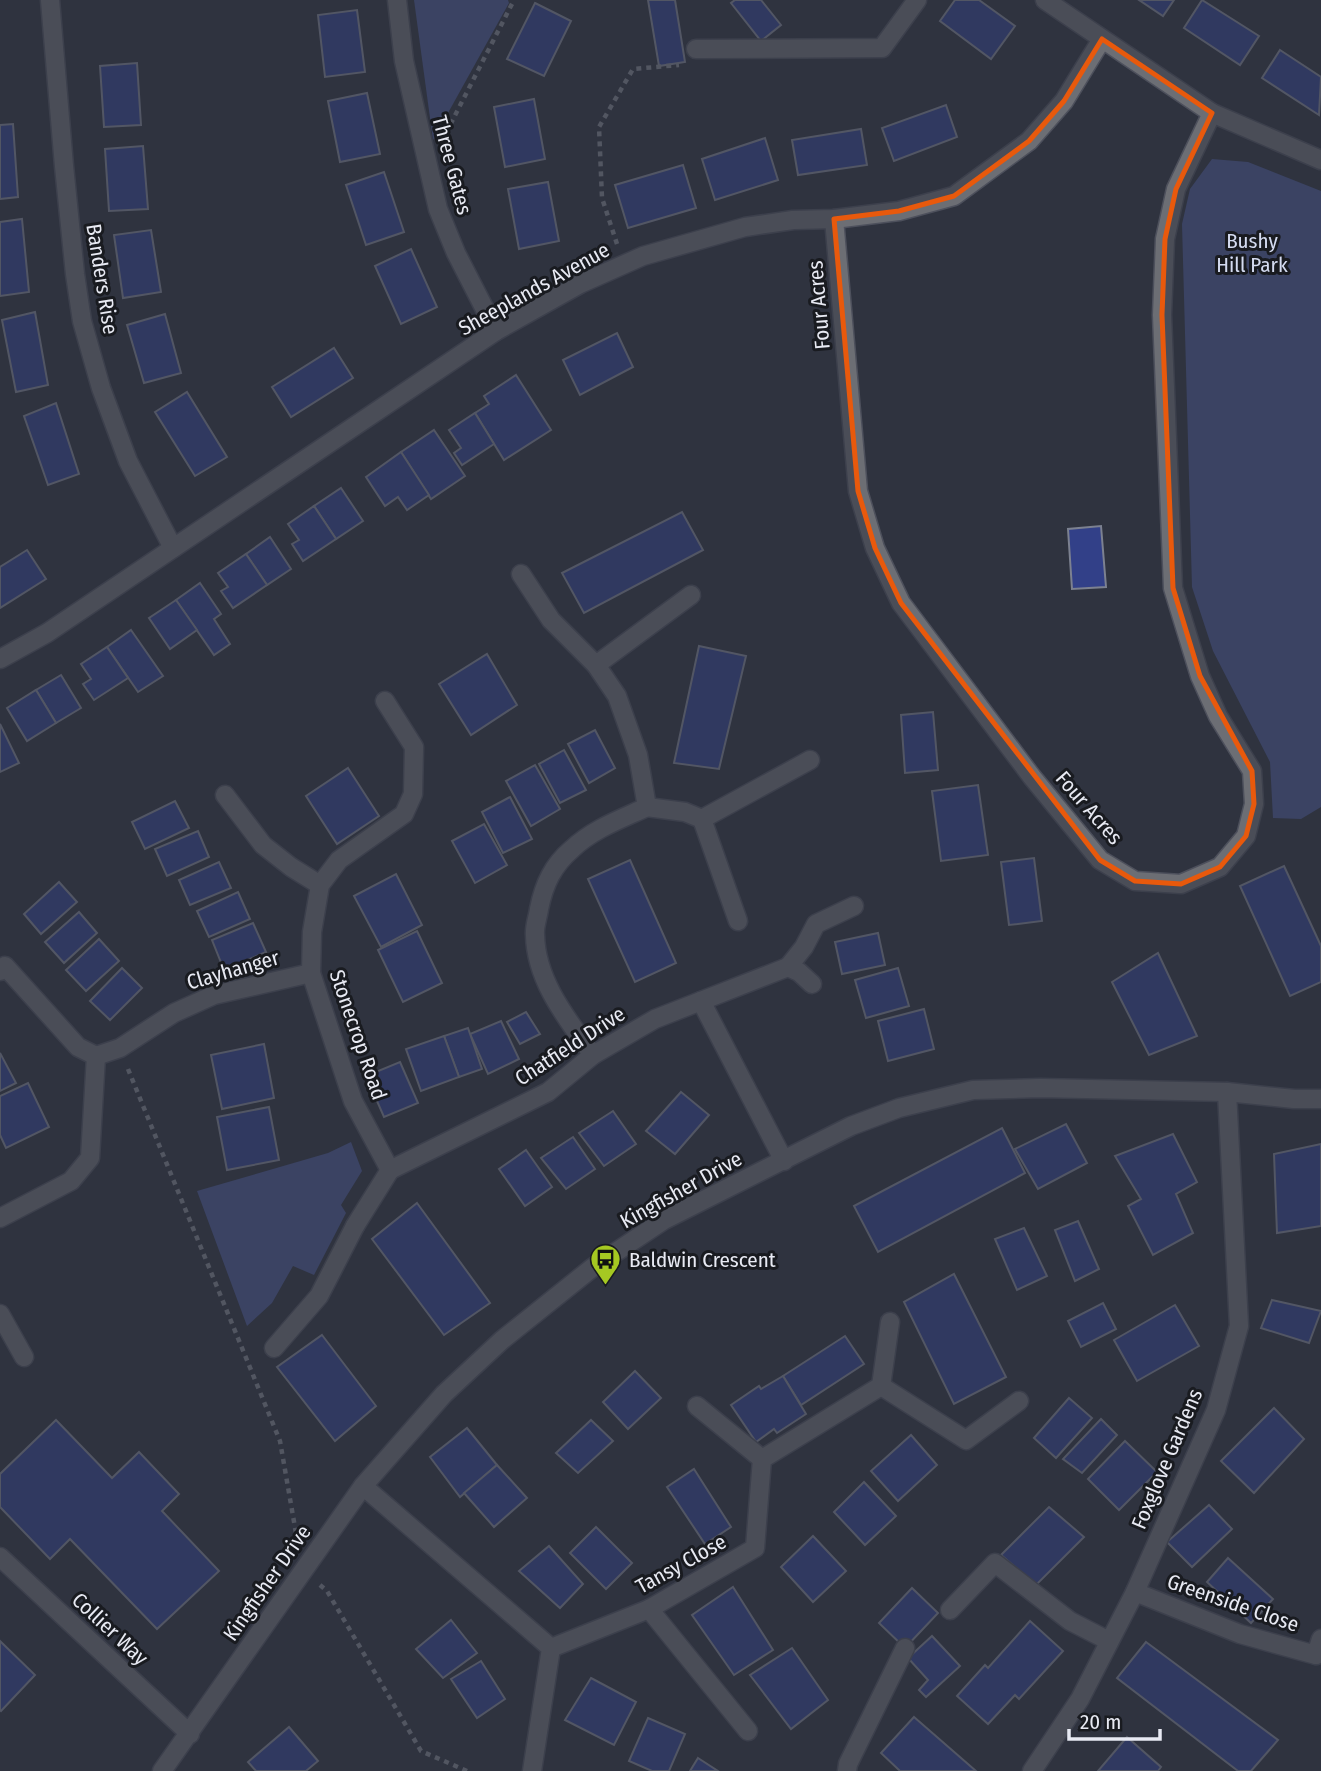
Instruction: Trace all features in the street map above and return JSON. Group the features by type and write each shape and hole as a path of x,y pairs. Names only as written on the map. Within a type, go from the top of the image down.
{"street":[{"name":"Banders Rise","path":"50,0 64,166 82,321 101,388 128,461 173,548"},
{"name":"Three Gates","path":"397,0 404,61 438,209 456,253 496,331"},
{"path":"696,49 882,48 917,0"},
{"path":"1045,0 1212,113 1321,160"},
{"name":"Sheeplands Avenue","path":"0,659 47,634 496,331 580,285 643,256 745,227 900,211 954,196 1029,141 1064,101 1101,39"},
{"name":"Four Acres","path":"834,219 859,491 875,548 901,603 1032,777 1100,860 1135,881 1181,884 1220,867 1246,836 1254,804 1252,771 1218,716 1200,676 1172,588 1161,315 1165,239 1176,189 1212,113"},
{"path":"521,573 551,620 596,665 617,696 638,755 647,807"},
{"path":"596,665 691,595"},
{"name":"Stonecrop Road","path":"385,701 414,747 413,794 404,814 339,860 320,885 312,932 311,973 353,1101 390,1170"},
{"path":"702,819 810,760"},
{"path":"225,795 263,845 320,885"},
{"path":"593,1055 559,1007 542,972 534,934 541,898 551,871 573,848 598,830 647,807 685,812 702,819 738,921"},
{"path":"812,984 799,972 788,967 804,947 816,924 854,906"},
{"path":"0,1218 71,1181 90,1158 96,1056 78,1047 2,966"},
{"name":"Chatfield Drive","path":"390,1170 548,1092 593,1055 654,1018 788,967"},
{"name":"Clayhanger","path":"96,1056 120,1048 174,1013 214,995 311,973"},
{"path":"701,1001 783,1161"},
{"name":"Kingfisher Drive","path":"162,1771 363,1486 444,1394 502,1340 592,1268 664,1220 851,1126 899,1108 973,1090 1040,1088 1227,1093 1321,1099"},
{"name":"Foxglove Gardens","path":"1032,1771 1080,1699 1135,1592 1216,1410 1239,1325 1227,1093"},
{"path":"274,1348 320,1296 355,1226 390,1170"},
{"path":"0,1314 24,1357"},
{"path":"881,1386 890,1322"},
{"path":"881,1386 966,1440 1019,1401"},
{"path":"697,1406 762,1459 881,1386"},
{"name":"Tansy Close","path":"551,1648 649,1609 755,1548 762,1459"},
{"path":"363,1486 551,1648 532,1771"},
{"name":"Collier Way","path":"0,1557 190,1734"},
{"path":"950,1610 995,1563 1070,1621 1109,1641"},
{"name":"Greenside Close","path":"1135,1592 1240,1634 1319,1647"},
{"path":"649,1609 748,1731"},
{"path":"848,1771 848,1764 905,1648"}],"path":[{"path":"446,134 514,0"},
{"path":"624,265 602,198 599,127 633,69 692,64 696,49"},
{"path":"120,1048 280,1441 303,1572 327,1591 421,1751 467,1771"}],"highlighted area":[{"path":"1102,39 1212,113 1176,189 1165,239 1162,315 1173,588 1200,676 1252,771 1254,804 1246,836 1220,867 1181,884 1135,881 1100,860 901,603 875,548 858,491 834,219 899,211 954,196 1029,141 1064,101"}],"green space":[{"path":"414,0 508,0 509,3 433,140"},
{"name":"Bushy Hill Park","path":"1212,159 1248,162 1321,191 1321,807 1301,819 1273,818 1270,762 1213,651 1192,587 1182,224 1190,189"},
{"path":"351,1142 362,1171 341,1205 346,1213 314,1275 293,1266 272,1303 247,1326 197,1191 328,1153"}],"building":[{"path":"648,0 675,0 685,62 659,66"},
{"path":"735,0 761,0 781,25 761,41 731,3"},
{"path":"955,0 979,0 1015,26 991,59 940,21"},
{"path":"1139,0 1174,0 1163,16"},
{"path":"1202,0 1259,36 1240,65 1184,28"},
{"path":"535,3 571,21 544,76 507,59"},
{"path":"357,10 365,72 325,77 318,15"},
{"path":"1280,50 1321,77 1319,115 1262,78"},
{"path":"137,63 141,125 104,127 100,66"},
{"path":"367,93 380,154 340,162 328,101"},
{"path":"534,99 545,159 505,167 494,107"},
{"path":"946,105 957,137 894,161 882,128"},
{"path":"13,124 18,197 0,199 0,125"},
{"path":"861,129 867,165 798,175 792,140"},
{"path":"765,138 778,180 715,200 702,159"},
{"path":"143,146 148,209 109,211 105,149"},
{"path":"683,165 696,208 628,228 615,185"},
{"path":"384,172 404,232 366,245 346,185"},
{"path":"548,182 559,241 519,249 508,189"},
{"path":"22,219 29,292 0,296 0,222"},
{"path":"151,230 161,292 123,298 114,235"},
{"path":"411,249 437,307 401,324 375,266"},
{"path":"35,312 48,385 16,392 2,320"},
{"path":"165,314 181,373 144,383 127,325"},
{"path":"617,333 633,367 580,395 563,360"},
{"path":"334,348 353,378 291,417 272,387"},
{"path":"516,375 551,430 504,460 475,413 489,404 484,396"},
{"path":"187,392 227,457 195,476 155,412"},
{"path":"56,403 79,474 48,485 24,416"},
{"path":"475,413 494,444 462,465 454,453 461,448 449,430"},
{"path":"434,430 465,476 431,499 401,452"},
{"path":"401,452 429,495 407,510 398,497 385,506 366,477"},
{"path":"341,488 363,521 336,539 314,506"},
{"path":"314,506 336,539 303,561 292,544 299,540 288,524"},
{"path":"682,512 703,550 584,613 562,573"},
{"path":"1101,526 1106,587 1072,589 1068,529"},
{"path":"270,537 291,569 267,585 246,554"},
{"path":"27,550 46,579 0,608 0,567"},
{"path":"246,554 267,585 233,608 221,591 228,587 218,573"},
{"path":"200,583 221,614 214,619 230,644 214,655 176,600"},
{"path":"176,600 197,630 170,649 149,618"},
{"path":"131,630 163,676 138,692 107,647"},
{"path":"699,646 746,656 719,769 674,763"},
{"path":"107,647 128,678 94,700 83,684 91,679 81,664"},
{"path":"487,654 517,705 471,735 439,684"},
{"path":"61,675 81,708 56,723 36,690"},
{"path":"36,690 56,723 27,741 7,708"},
{"path":"933,712 938,770 905,773 901,715"},
{"path":"0,724 19,763 0,772"},
{"path":"595,730 615,768 589,783 568,744"},
{"path":"564,750 586,790 560,803 539,764"},
{"path":"535,765 560,809 531,826 506,781"},
{"path":"348,768 379,816 337,844 306,796"},
{"path":"978,785 988,855 941,861 932,791"},
{"path":"510,797 532,839 503,853 482,812"},
{"path":"175,801 189,828 145,849 132,822"},
{"path":"484,824 507,865 475,883 452,841"},
{"path":"198,831 209,857 167,876 155,849"},
{"path":"1034,858 1042,921 1009,925 1001,862"},
{"path":"630,860 676,963 635,982 588,879"},
{"path":"219,862 231,888 190,905 179,880"},
{"path":"1284,866 1321,946 1321,982 1290,996 1240,886"},
{"path":"396,874 422,925 381,947 354,896"},
{"path":"59,882 77,902 41,934 24,914"},
{"path":"238,892 250,919 209,937 197,911"},
{"path":"79,912 97,933 64,963 45,942"},
{"path":"253,923 266,952 224,970 212,940"},
{"path":"417,931 442,983 403,1002 378,950"},
{"path":"878,933 885,965 842,974 835,942"},
{"path":"99,939 119,961 86,991 66,970"},
{"path":"1158,953 1197,1036 1149,1055 1112,982"},
{"path":"122,968 142,988 110,1020 90,1001"},
{"path":"898,968 909,1006 866,1018 855,980"},
{"path":"924,1009 934,1049 888,1061 878,1021"},
{"path":"526,1012 540,1034 520,1044 507,1022"},
{"path":"501,1021 519,1059 488,1074 470,1034"},
{"path":"468,1028 482,1069 459,1077 444,1036"},
{"path":"444,1036 459,1077 421,1091 406,1049"},
{"path":"264,1044 274,1098 222,1109 211,1055"},
{"path":"0,1053 16,1083 0,1091"},
{"path":"400,1062 418,1103 384,1117 366,1076"},
{"path":"28,1083 49,1127 6,1148 0,1135 0,1096"},
{"path":"681,1092 709,1115 675,1154 646,1131"},
{"path":"269,1107 279,1160 227,1170 217,1117"},
{"path":"613,1111 636,1144 604,1166 579,1133"},
{"path":"1066,1124 1087,1163 1038,1189 1015,1149"},
{"path":"1002,1128 1025,1173 878,1252 854,1206"},
{"path":"1173,1134 1197,1182 1176,1194 1193,1233 1153,1255 1128,1206 1141,1199 1115,1156"},
{"path":"573,1137 595,1169 566,1189 541,1158"},
{"path":"1321,1144 1321,1226 1277,1233 1274,1154"},
{"path":"526,1150 552,1187 525,1206 499,1169"},
{"path":"417,1203 490,1303 444,1335 372,1239"},
{"path":"1078,1221 1099,1269 1075,1281 1055,1230"},
{"path":"1024,1228 1047,1276 1017,1290 995,1239"},
{"path":"954,1274 1006,1377 954,1404 904,1302"},
{"path":"1272,1300 1321,1311 1309,1343 1261,1328"},
{"path":"1103,1303 1116,1329 1081,1347 1068,1321"},
{"path":"1175,1305 1199,1346 1137,1381 1114,1340"},
{"path":"322,1335 376,1406 335,1441 277,1367"},
{"path":"845,1336 864,1364 801,1405 783,1376"},
{"path":"635,1371 661,1398 628,1429 603,1402"},
{"path":"783,1376 806,1414 777,1433 774,1429 756,1442 731,1405 759,1386 761,1389"},
{"path":"1069,1398 1092,1418 1056,1458 1034,1438"},
{"path":"1274,1408 1304,1439 1254,1493 1221,1461"},
{"path":"1101,1419 1117,1435 1082,1473 1063,1459"},
{"path":"56,1420 112,1478 139,1452 179,1494 162,1511 219,1571 157,1629 70,1539 50,1559 0,1507 0,1474"},
{"path":"591,1420 613,1441 578,1473 556,1453"},
{"path":"467,1428 497,1465 460,1497 430,1457"},
{"path":"911,1435 937,1465 898,1501 871,1471"},
{"path":"1125,1441 1157,1472 1119,1510 1088,1479"},
{"path":"497,1465 527,1498 494,1527 464,1493"},
{"path":"694,1469 731,1527 705,1544 667,1487"},
{"path":"864,1482 896,1516 865,1545 834,1512"},
{"path":"1209,1505 1232,1529 1192,1567 1167,1542"},
{"path":"1049,1507 1084,1537 1036,1585 1001,1555"},
{"path":"596,1527 632,1563 606,1589 570,1553"},
{"path":"813,1536 846,1571 813,1602 781,1567"},
{"path":"549,1546 583,1584 560,1608 519,1571"},
{"path":"1228,1558 1273,1599 1251,1623 1207,1582"},
{"path":"733,1587 773,1650 734,1675 692,1615"},
{"path":"912,1588 938,1613 905,1648 879,1623"},
{"path":"451,1620 477,1653 443,1678 416,1649"},
{"path":"1030,1621 1063,1651 1019,1699 1015,1695 988,1724 957,1696 985,1665 988,1668"},
{"path":"932,1636 960,1666 926,1697 919,1690 928,1680 908,1658"},
{"path":"0,1641 35,1675 1,1711 0,1710"},
{"path":"1146,1642 1278,1740 1251,1771 1238,1771 1117,1678"},
{"path":"792,1648 828,1700 791,1729 750,1675"},
{"path":"481,1661 505,1699 477,1718 451,1679"},
{"path":"591,1678 636,1702 614,1745 565,1720"},
{"path":"914,1717 976,1771 900,1771 881,1753"},
{"path":"648,1718 685,1734 669,1771 652,1771 629,1761"},
{"path":"289,1727 318,1761 306,1771 256,1771 248,1762"},
{"path":"1127,1737 1161,1767 1158,1771 1098,1771"},
{"path":"698,1758 718,1771 690,1771"}],"place":[{"name":"Baldwin Crescent","path":"606,1287"}]}
